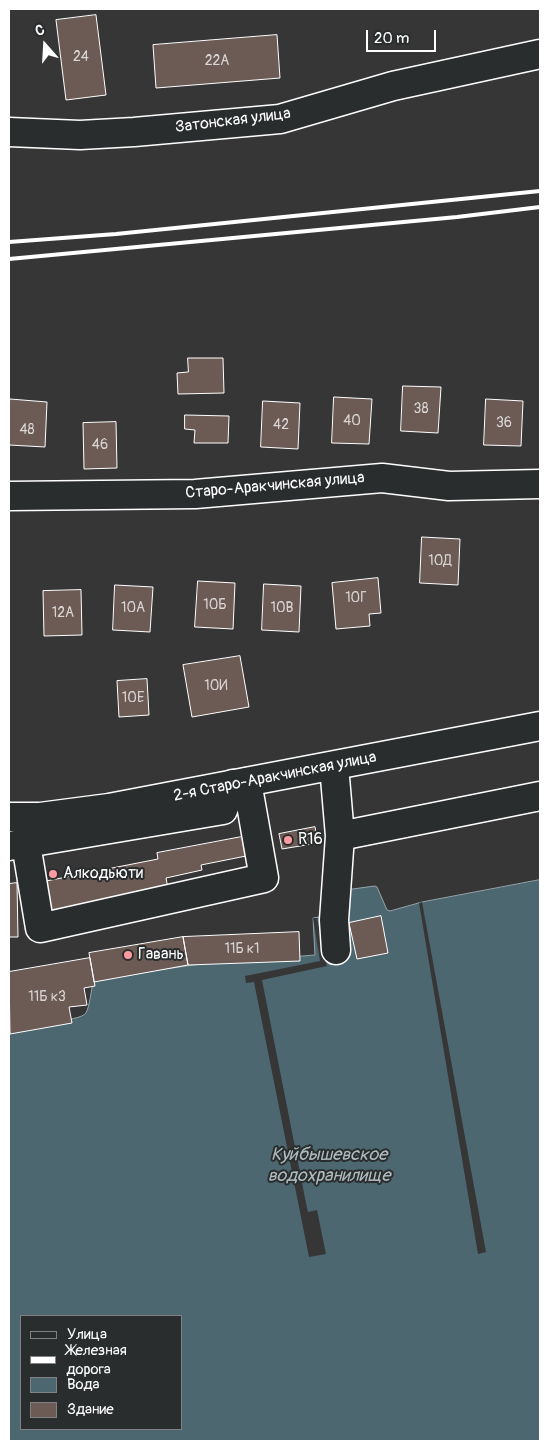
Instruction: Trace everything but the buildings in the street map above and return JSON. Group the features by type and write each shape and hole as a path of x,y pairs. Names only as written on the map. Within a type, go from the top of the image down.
{"street":[{"name":"Затонская улица","path":"9,132 98,134 280,119 393,86 540,54"},
{"name":"Старо-Аракчинская улица","path":"9,496 195,494 382,478 449,486 540,484"},
{"name":"2-я Старо-Аракчинская улица","path":"9,817 40,817 110,808 540,726"},
{"path":"334,766 340,836 334,920 336,950"},
{"path":"240,783 264,878 40,928 18,845 223,810 240,783"},
{"path":"340,836 540,796"}],"water":[{"name":"Куйбышевское водохранилище","path":"540,880 540,1441 9,1441 9,1016 12,1025 74,1019 82,1016 87,1010 93,982 100,978 201,964 315,955 313,918 325,916 348,919 343,894 345,890 375,886 387,910 390,911 422,902"}],"pier":[{"path":"422,902 486,1252 478,1254 419,903"},
{"path":"313,918 317,918 327,966 262,980 307,1208 308,1212 317,1210 326,1254 309,1257 254,982 246,983 245,976 320,961"}],"railway":[{"path":"9,242 116,234 540,191"},
{"path":"9,259 457,217 540,207"}],"place":[{"name":"R16","path":"288,840"},
{"name":"Алкодьюти","path":"53,874"},
{"name":"Гавань","path":"128,955"}]}
